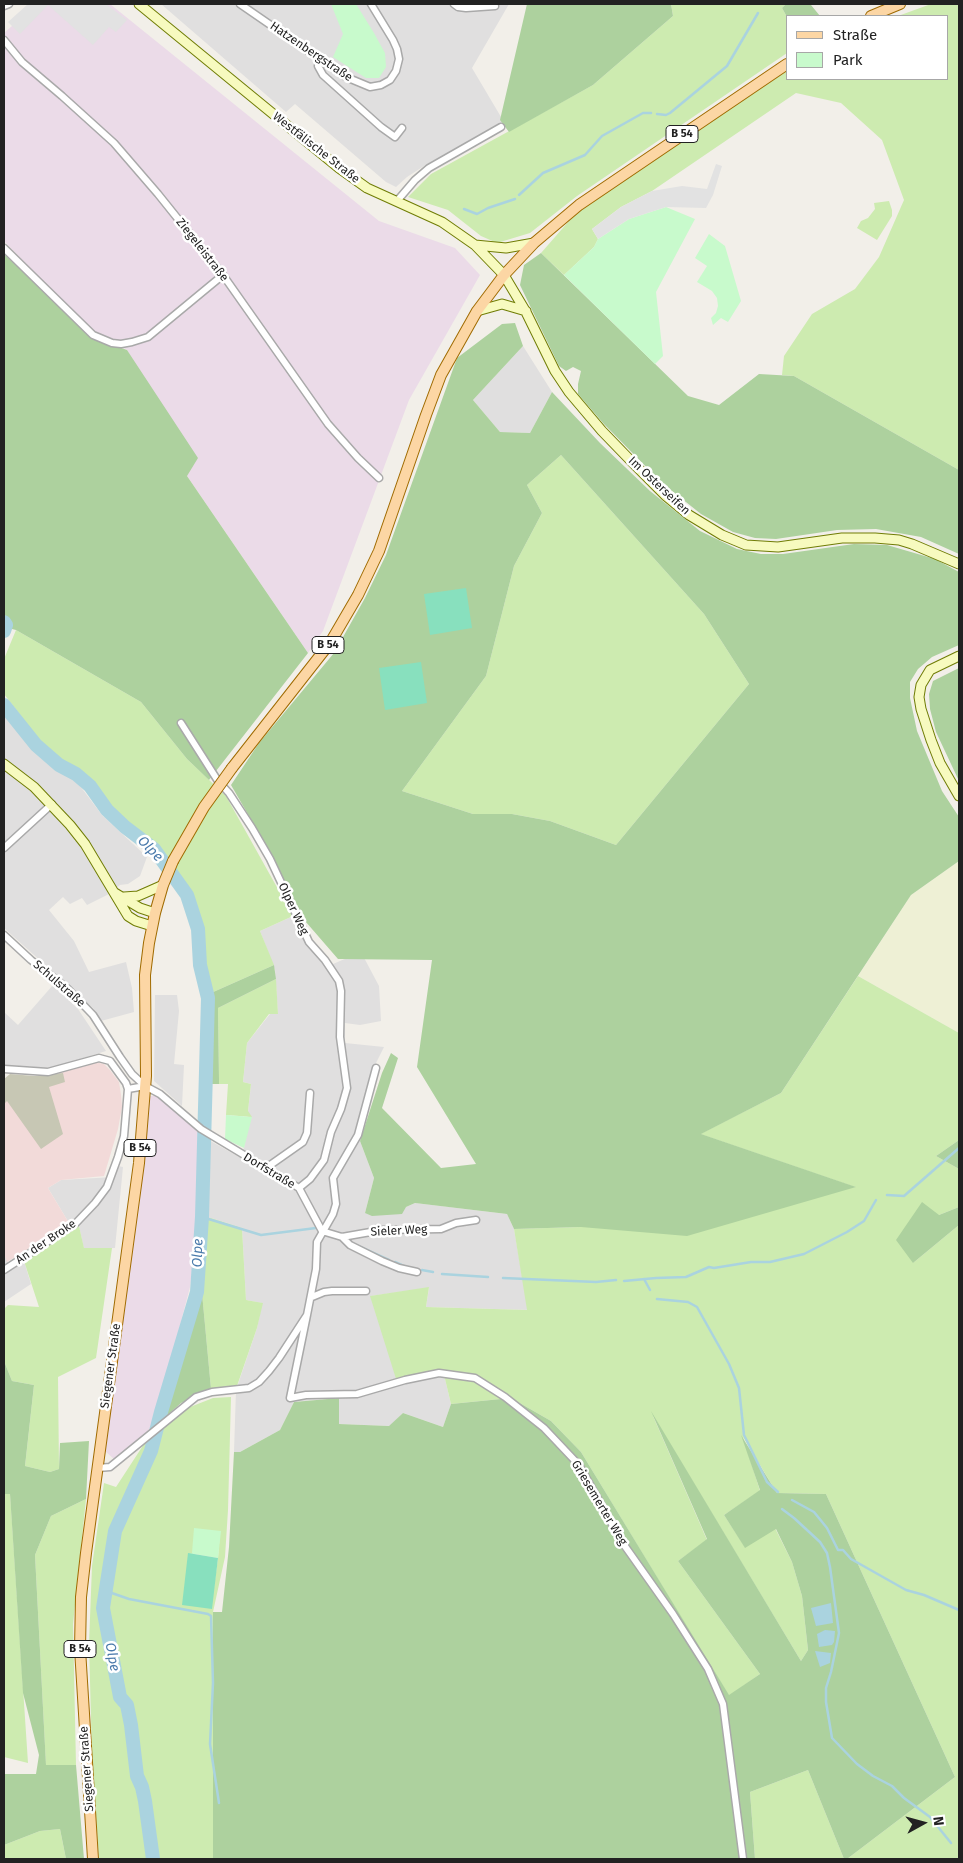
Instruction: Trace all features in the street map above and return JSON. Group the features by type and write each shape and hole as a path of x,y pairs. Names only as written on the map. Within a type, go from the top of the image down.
{"main road":[{"path":"873,15 900,4"},
{"name":"B 54","path":"152,926 163,885 187,834 232,768 330,643 358,595 378,551 396,504 426,415 442,375 477,311 504,275 534,243 579,205 786,65"},
{"name":"Siegener Straße","path":"93,1859 82,1695 80,1629 86,1553 139,1163 145,1086 145,975 152,926"}],"street":[{"path":"4,6 9,4"},
{"name":"Westfälische Straße","path":"139,4 339,168 367,188 442,222 475,245 504,275"},
{"name":"Hatzenbergstraße","path":"240,4 346,77 370,87 381,85 390,80 399,59 398,49 371,4"},
{"path":"454,4 458,7 466,8 495,6 492,4"},
{"name":"Ziegeleistraße","path":"4,40 22,62 114,144 158,194 223,275 328,424 358,458 379,478"},
{"path":"320,59 318,66 323,75 381,126 395,136 402,128"},
{"path":"397,201 415,180 429,168 501,127"},
{"path":"475,245 506,248 534,243"},
{"path":"4,248 93,335 112,343 132,342 148,337 223,275"},
{"name":"Im Osterseifen","path":"504,275 526,312 555,371 585,412 666,496 689,515 712,529 746,545 778,547 858,538 899,540 944,556 959,564"},
{"path":"477,311 502,304 526,312"},
{"path":"959,656 930,670 921,685 919,697 921,709 940,763 959,796"},
{"name":"Olper Weg","path":"181,723 218,781 229,793 252,828 270,859 309,942 326,960 339,981 341,991 340,1037 347,1088 341,1109 331,1132 324,1160 310,1178 299,1188"},
{"path":"4,764 52,804 85,844 119,895 140,908 155,913"},
{"path":"4,848 52,804"},
{"path":"119,895 138,896 163,885"},
{"path":"119,895 117,899 128,916 136,921 152,926"},
{"name":"Schulstraße","path":"4,935 68,990 93,1015 124,1063 145,1086"},
{"path":"5,1072 48,1072 100,1058 110,1062 126,1082 128,1089 145,1086"},
{"path":"98,1468 110,1467 188,1402 204,1394 248,1388 259,1382 269,1371 307,1314 312,1297 316,1269 317,1242 333,1214 336,1204 333,1178 358,1135 376,1068"},
{"name":"Dorfstraße","path":"145,1086 160,1094 201,1129 299,1188 322,1231"},
{"name":"An der Broke","path":"4,1270 76,1223 107,1187 124,1136 128,1089"},
{"path":"266,1168 303,1142 307,1132 310,1093"},
{"name":"Sieler Weg","path":"322,1231 342,1237 382,1230 441,1229 456,1223 476,1220"},
{"path":"342,1237 350,1245 382,1261 399,1268 417,1272"},
{"path":"312,1297 332,1291 366,1291"},
{"name":"Griesemerter Weg","path":"307,1314 290,1398 306,1395 357,1394 405,1380 439,1373 475,1378 505,1397 544,1428 579,1465 622,1542 673,1614 708,1669 723,1704 743,1859"}],"shaded area":[{"path":"28,4 106,4 127,20 116,32 109,27 93,45 48,5 20,34 8,22"},
{"path":"37,4 110,4 379,221 455,248 480,275 409,400 323,631 308,653 187,476 127,350 94,334 4,241 4,33"},
{"path":"161,4 509,4 472,68 504,122 427,164 396,187 386,182 295,104 286,112"},
{"path":"716,164 722,166 713,195 706,208 666,207 629,219 598,239 592,229 621,207 652,191 682,186 707,189"},
{"path":"523,346 552,392 530,433 500,432 473,400"},
{"path":"4,716 51,763 74,778 102,815 147,857 140,876 128,884 120,885 109,894 87,905 82,898 70,904 63,897 49,910 74,941 89,972 126,962 132,988 134,1012 101,1021 93,1008 4,928"},
{"path":"959,861 959,1033 858,976 911,895"},
{"path":"293,916 307,945 326,967 361,952 379,986 381,1021 360,1025 345,1023 345,1043 384,1047 373,1069 356,1135 374,1178 365,1213 406,1207 415,1203 507,1214 514,1229 528,1310 426,1307 429,1288 371,1296 445,1379 451,1404 443,1427 403,1413 390,1426 339,1424 339,1398 294,1402 280,1430 240,1452 234,1452 236,1390 257,1328 262,1303 246,1300 242,1228 211,1218 203,1218 207,1139 239,1157 244,1148 251,1084 243,1082 247,1043 270,1014 278,1014 275,970 260,931"},
{"path":"53,985 78,1009 106,1051 51,1068 4,1065 4,1012 18,1025"},
{"path":"155,995 177,995 179,1011 174,1064 184,1065 182,1106 154,1081"},
{"path":"95,1062 104,1064 119,1082 122,1107 118,1129 104,1176 61,1180 48,1188 69,1223 7,1262 4,1254 4,1084 50,1076"},
{"path":"63,1073 65,1082 49,1087 63,1134 41,1149 7,1101 4,1104 4,1079 10,1074 34,1076"},
{"path":"150,1096 163,1099 201,1133 198,1217 190,1287 154,1425 115,1460 105,1451 125,1307"},
{"path":"118,1166 123,1167 115,1248 84,1249 79,1226 75,1219 69,1223 48,1188 61,1180 114,1177"},
{"path":"4,1254 12,1270 24,1261 31,1284 4,1302"}],"green space":[{"path":"331,4 356,4 385,53 386,67 379,78 366,78 333,57 343,34"},
{"path":"527,4 671,4 673,16 593,85 509,132 500,120"},
{"path":"671,4 786,4 782,8 786,15 786,54 577,196 530,233 497,243 481,236 448,210 408,197 431,174 593,85 673,16"},
{"path":"786,4 812,4 819,15 786,15 782,8"},
{"path":"931,4 959,4 959,470 794,376 782,375 784,356 812,314 855,289 879,257 904,200 882,140 841,103 796,93 652,191 621,207 592,229 598,239 594,247 564,275 541,253 576,213 786,72 786,80 948,80 948,15 901,15"},
{"path":"889,201 892,216 877,240 857,228 861,221 868,218 875,209 874,203"},
{"path":"666,207 695,219 656,292 663,356 655,364 564,275 594,247 598,239 629,219"},
{"path":"709,234 725,246 741,301 728,322 721,318 713,325 711,318 716,313 718,306 717,298 712,291 697,282 707,266 695,258"},
{"path":"541,253 688,396 719,405 759,374 794,376 959,470 959,554 921,537 876,529 837,530 776,539 755,538 733,532 701,514 662,483 603,423 578,394 581,371 573,367 566,371 559,366 520,285 524,265"},
{"path":"4,254 92,337 127,350 198,458 187,476 308,653 209,780 187,759 141,702 16,630 4,627"},
{"path":"515,323 523,346 473,400 500,432 530,433 552,392 600,443 650,491 700,531 737,549 761,554 783,554 854,544 887,545 935,559 959,572 959,645 932,657 918,669 910,682 910,698 917,731 942,791 959,817 959,861 911,895 781,1093 701,1134 856,1187 687,1236 581,1227 514,1229 507,1214 415,1203 406,1207 402,1214 372,1216 365,1213 374,1178 360,1141 382,1073 391,1053 398,1058 382,1108 441,1168 476,1164 417,1067 432,960 338,959 299,914 268,849 231,785 259,743 334,653 365,598 386,555 457,358 502,324","holes":["561,455 704,614 749,684 616,845 550,821 512,814 473,814 402,791 486,676 514,566 542,513 527,485"]},
{"path":"561,455 704,614 749,684 616,845 550,821 512,814 473,814 402,791 486,676 514,566 542,513 527,485"},
{"path":"466,588 472,628 430,635 424,594"},
{"path":"16,630 141,702 187,759 226,796 293,916 260,931 274,965 211,993 203,966 202,929 190,894 156,847 112,810 82,774 63,764 43,745 4,694 4,659"},
{"path":"421,662 427,703 385,710 379,668"},
{"path":"959,668 959,781 936,732 930,709 929,694 933,681"},
{"path":"274,965 276,979 218,1008 219,1084 209,1084 211,993"},
{"path":"858,976 959,1033 959,1140 936,1156 959,1169 959,1207 939,1215 913,1263 959,1225 959,1859 847,1859 955,1777 826,1494 777,1493 743,1437 760,1491 724,1515 745,1547 775,1528 792,1562 802,1596 808,1650 801,1661 653,1416 707,1540 678,1561 760,1674 729,1696 581,1452 551,1421 511,1398 451,1404 445,1379 439,1373 397,1382 370,1296 429,1287 426,1307 527,1310 514,1229 581,1227 855,1187 700,1134 781,1093"},
{"path":"276,979 278,1014 269,1014 247,1043 243,1082 251,1084 248,1111 252,1117 226,1115 228,1084 219,1084 218,1008"},
{"path":"226,1115 252,1117 244,1148 225,1139"},
{"path":"959,1140 959,1169 936,1156"},
{"path":"922,1202 939,1215 959,1207 959,1225 913,1263 896,1240"},
{"path":"203,1218 211,1218 242,1228 246,1300 263,1303 257,1328 237,1386 211,1389 202,1293"},
{"path":"79,1226 84,1248 112,1248 96,1358 58,1377 59,1469 50,1472 25,1466 34,1385 12,1381 4,1361 4,1309 8,1305 39,1307 24,1261"},
{"path":"203,1242 202,1293 211,1389 181,1403 162,1420 198,1293"},
{"path":"4,1361 12,1381 34,1385 25,1466 50,1472 59,1469 60,1443 89,1441 86,1499 51,1516 35,1555 46,1765 76,1765 84,1859 66,1859 60,1829 40,1831 4,1845 4,1774 36,1774 39,1755 23,1693 10,1494 4,1494"},
{"path":"231,1397 225,1557 213,1612 213,1859 99,1859 92,1756 89,1644 92,1566 104,1483 116,1487 144,1444 185,1409 213,1398","holes":["220,1531 211,1609 188,1554 192,1554"]},
{"path":"339,1398 339,1424 389,1426 403,1413 443,1427 451,1404 511,1398 551,1421 581,1452 729,1695 760,1674 678,1561 707,1539 651,1411 801,1661 808,1650 802,1596 792,1562 776,1529 745,1548 724,1515 760,1490 741,1435 777,1493 826,1494 955,1777 847,1859 844,1859 808,1770 750,1792 755,1859 213,1859 213,1612 222,1612 229,1547 234,1452 240,1452 280,1430 294,1402"},
{"path":"10,1493 28,1763 4,1757 4,1494"},
{"path":"86,1499 73,1624 76,1765 46,1766 35,1555 51,1516"},
{"path":"194,1528 221,1531 218,1558 188,1553 192,1553"},
{"path":"188,1553 218,1558 212,1609 182,1605"},
{"path":"808,1770 844,1859 755,1859 750,1792"},
{"path":"60,1829 66,1859 4,1859 4,1845 40,1831"}],"water":[{"path":"831,1603 833,1623 816,1626 811,1608"},
{"path":"825,1630 835,1631 834,1642 832,1645 819,1647 817,1634"},
{"path":"815,1651 831,1653 830,1663 820,1667"}],"waterway":[{"path":"657,114 666,115 670,113 727,66 758,13"},
{"path":"519,195 543,173 585,155 602,136 643,113 651,113"},
{"path":"464,209 477,214 488,208 515,199"},
{"name":"Olpe","path":"4,622 6,625 4,631"},
{"name":"Olpe","path":"4,705 36,745 59,765 76,774 90,786 107,810 125,827 154,849 187,895 198,929 200,965 208,998 202,1217 197,1292 151,1451 115,1531 103,1608 120,1697 127,1705 131,1725 137,1776 145,1801 153,1859"},
{"path":"887,1195 904,1196 959,1148"},
{"path":"624,1281 686,1277 709,1267 714,1268 751,1262 770,1262 804,1254 864,1221 876,1200"},
{"path":"202,1217 261,1235 316,1228"},
{"path":"358,1246 389,1260"},
{"path":"395,1262 406,1267"},
{"path":"422,1270 433,1272"},
{"path":"442,1274 488,1277"},
{"path":"503,1278 596,1282 616,1280"},
{"path":"644,1279 650,1290"},
{"path":"657,1299 688,1302 697,1307 729,1364 739,1388 744,1435 767,1482 778,1492"},
{"path":"792,1500 814,1512 827,1528 838,1550 843,1550 851,1559 906,1590 924,1595 959,1610"},
{"path":"782,1509 820,1542 827,1553 839,1633 826,1688 826,1702 832,1738 857,1764 873,1776 892,1786 904,1798 930,1817 951,1843"},
{"path":"106,1591 129,1599 211,1616 213,1683 210,1744 219,1803"}]}
